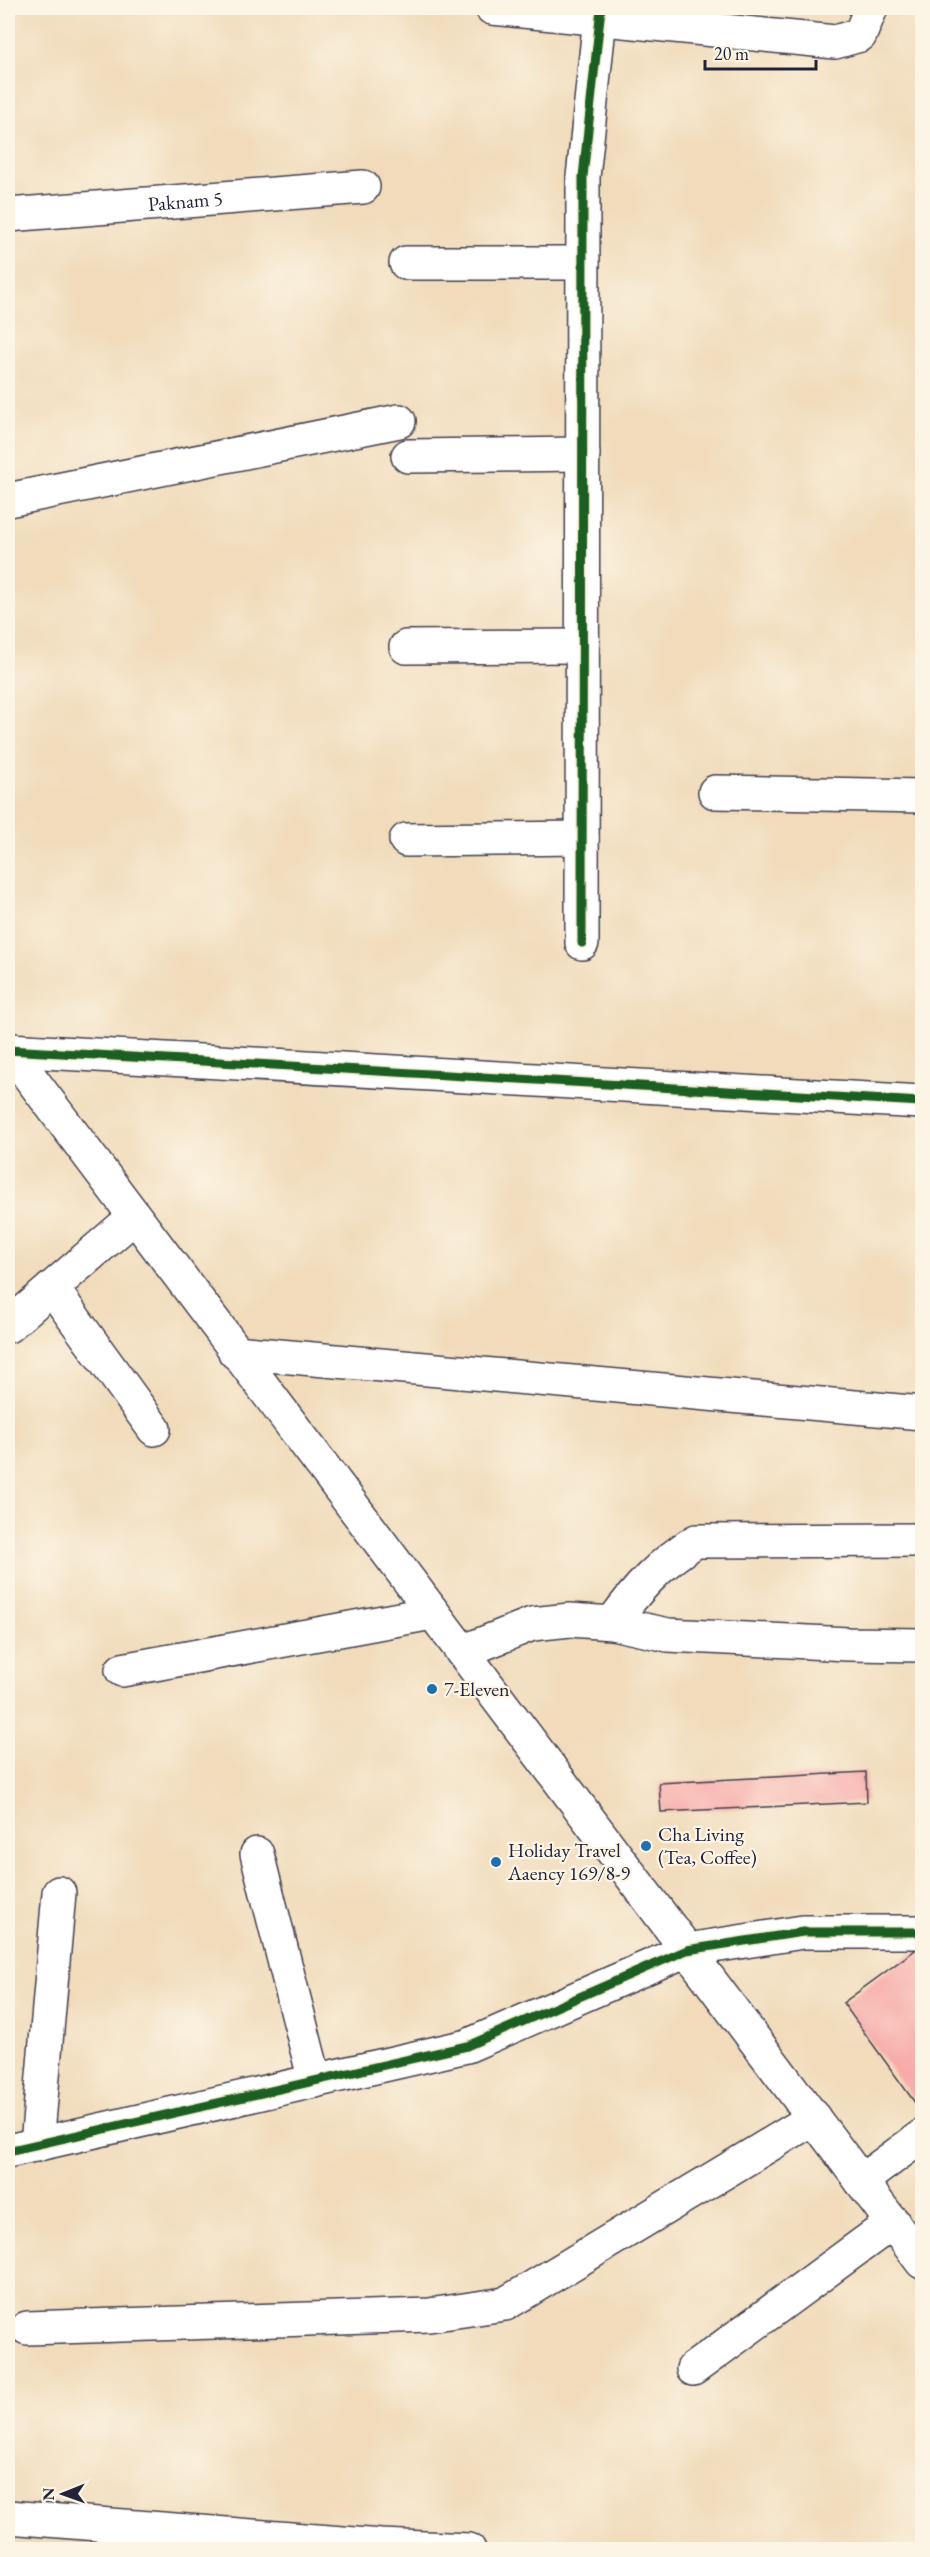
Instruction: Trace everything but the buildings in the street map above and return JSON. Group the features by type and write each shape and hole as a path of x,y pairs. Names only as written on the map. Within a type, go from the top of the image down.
{"street":[{"path":"492,8 600,13 836,42 860,35 871,8"},
{"path":"582,943 584,177 600,13"},
{"name":"Paknam 5","path":"8,215 363,187"},
{"path":"406,263 583,263"},
{"path":"8,500 399,421"},
{"path":"408,456 583,454"},
{"path":"406,647 582,646"},
{"path":"715,792 922,796"},
{"path":"406,840 582,838"},
{"path":"8,1049 922,1101"},
{"path":"8,1049 922,2262"},
{"path":"8,1326 134,1217"},
{"path":"52,1288 154,1429"},
{"path":"236,1352 922,1413"},
{"path":"612,1623 651,1573 696,1541 922,1540"},
{"path":"122,1670 432,1613"},
{"path":"462,1652 532,1624 570,1620 612,1623 668,1635 848,1644 922,1645"},
{"path":"257,1854 315,2081"},
{"path":"59,1893 22,2148 484,2040 687,1950 803,1932 922,1932"},
{"path":"27,2328 429,2315 504,2304 814,2118"},
{"path":"861,2181 922,2136"},
{"path":"693,2369 892,2222"},
{"path":"8,2517 369,2545 469,2550"}],"cycle path":[{"path":"582,943 583,177 601,8"},
{"path":"8,1050 922,1102"},
{"path":"8,2151 467,2046 687,1950 803,1932 922,1932"}],"place":[{"name":"7-Eleven","path":"432,1689"},
{"name":"Cha Living (Tea, Coffee)","path":"646,1846"},
{"name":"Holiday Travel Aaency 169/8-9","path":"496,1862"}]}
